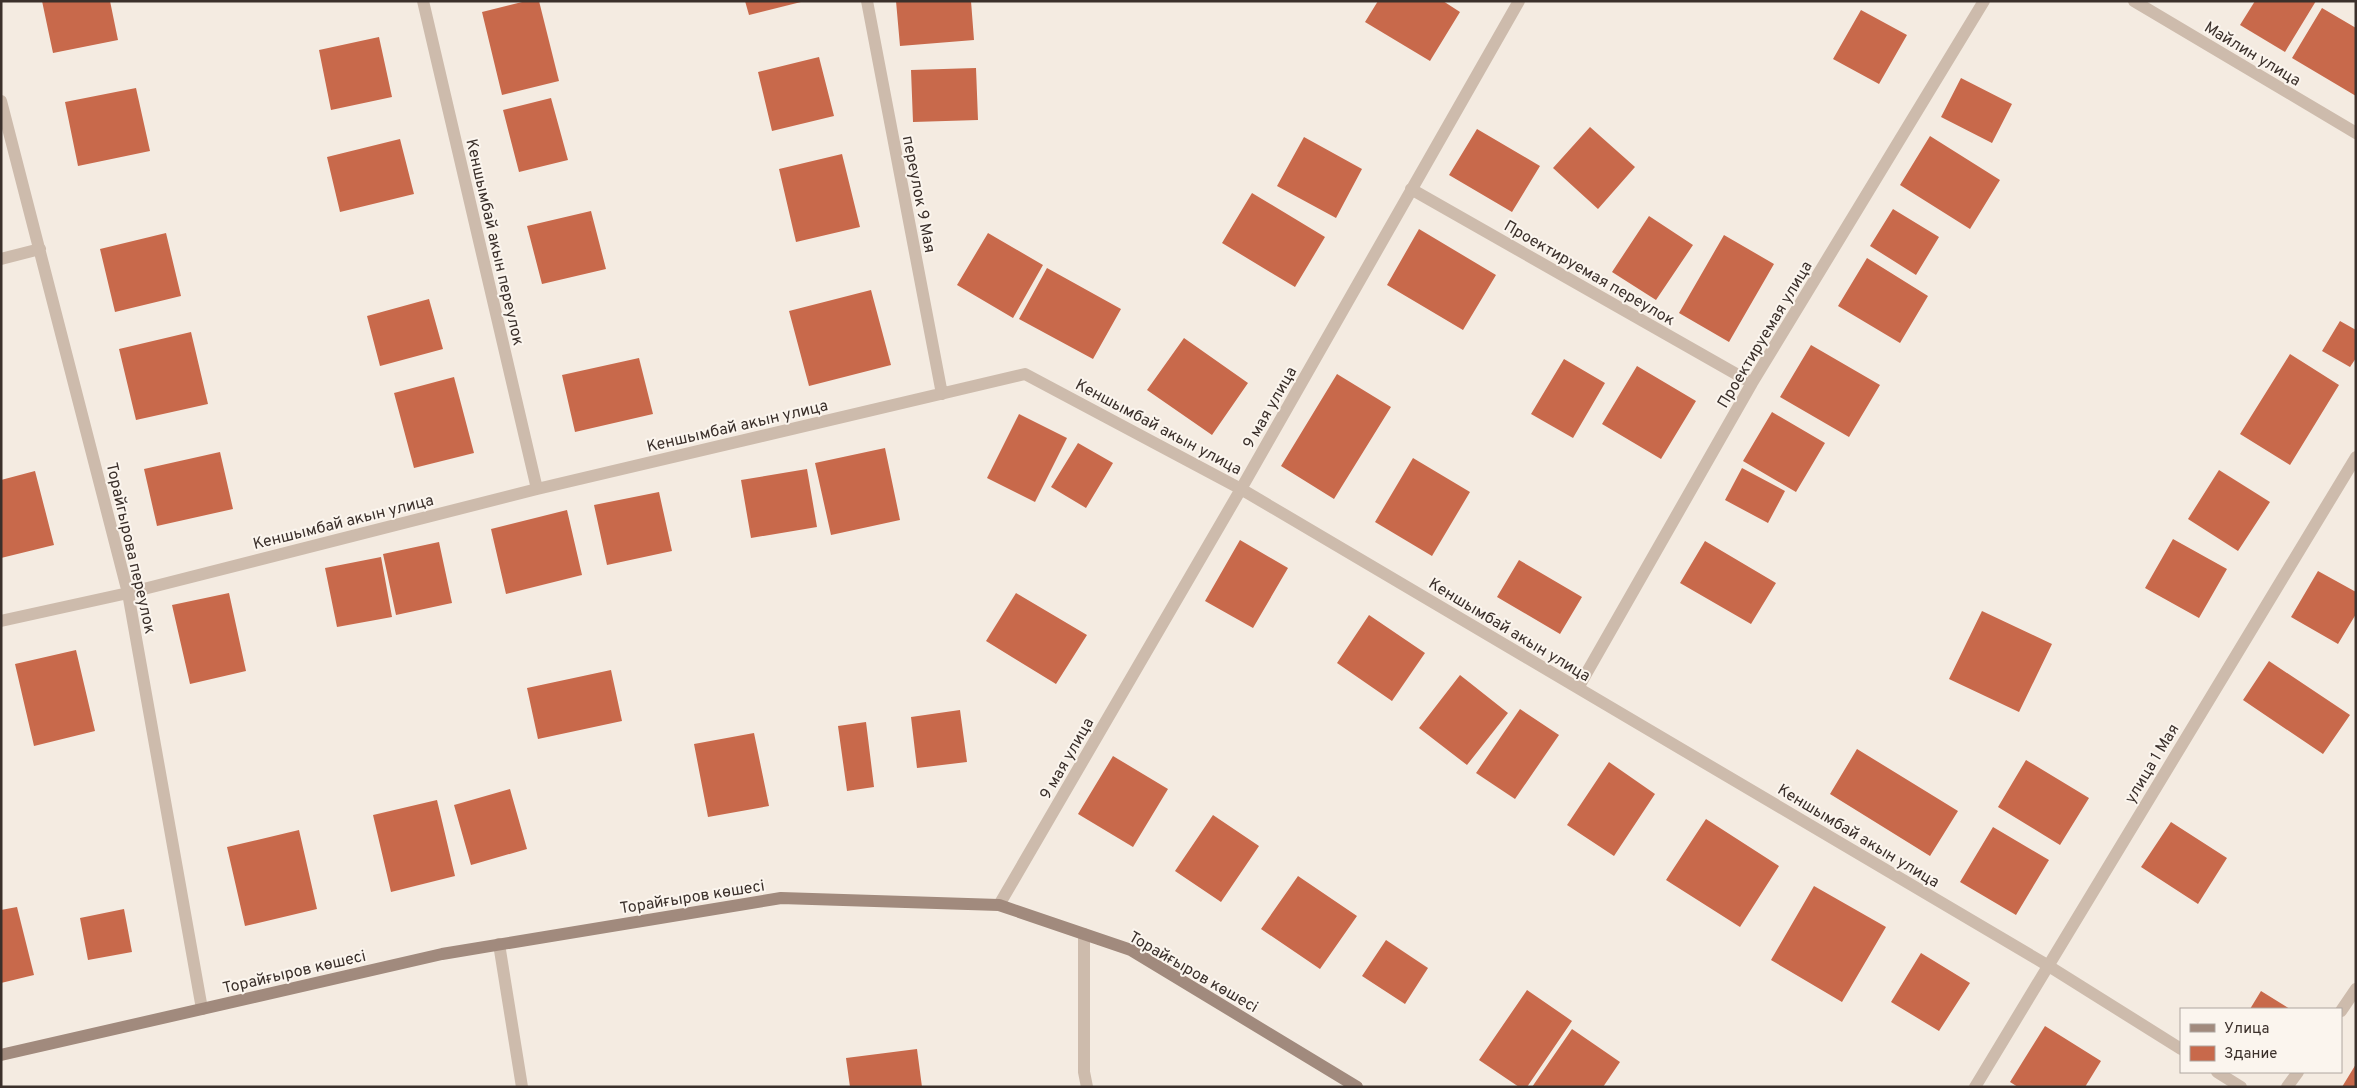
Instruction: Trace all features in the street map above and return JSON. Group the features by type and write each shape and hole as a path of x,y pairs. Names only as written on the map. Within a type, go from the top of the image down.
{"street":[{"name":"Кеншымбай акын переулок","path":"423,1 536,489"},
{"name":"переулок 9 Мая","path":"867,1 942,394"},
{"name":"9 мая улица","path":"999,905 1241,489 1519,1"},
{"name":"Проектируемая улица","path":"1578,688 1752,383 1984,1"},
{"name":"Майлин улица","path":"2134,1 2356,133"},
{"name":"Торайгырова переулок","path":"1,101 128,593 202,1009"},
{"name":"Проектируемая переулок","path":"1411,189 1752,383"},
{"path":"1,259 40,250"},
{"name":"Кеншымбай акын улица","path":"1,621 128,593 536,489 1025,374 1241,489 2047,965 2180,1048"},
{"name":"улица 1 Мая","path":"1976,1087 2047,965 2356,457"},
{"name":"Торайғыров көшесі","path":"1,1055 442,954 780,898 999,905 1131,950 1357,1087"},
{"path":"1084,934 1084,1072 1087,1087"},
{"path":"499,944 522,1087"},
{"path":"2342,1010 2356,989"},
{"path":"2220,1073 2242,1087"},
{"path":"2288,1087 2297,1073"}],"building":[{"path":"42,1 110,1 118,40 53,53"},
{"path":"526,1 539,1 559,81 502,95 482,12"},
{"path":"745,1 801,1 801,2 749,15"},
{"path":"896,1 971,1 974,40 900,46"},
{"path":"1378,1 1443,1 1460,12 1430,61 1365,22"},
{"path":"2255,1 2316,1 2285,52 2240,25"},
{"path":"2322,8 2356,28 2356,96 2292,58"},
{"path":"1861,10 1907,35 1879,84 1833,59"},
{"path":"379,37 392,97 331,110 319,50"},
{"path":"819,57 834,116 772,131 758,72"},
{"path":"976,68 978,120 913,122 911,70"},
{"path":"1961,78 2012,104 1992,143 1941,117"},
{"path":"136,88 150,151 78,166 65,102"},
{"path":"551,98 568,160 519,172 503,110"},
{"path":"1590,127 1635,167 1598,209 1553,168"},
{"path":"1477,129 1540,166 1512,212 1449,175"},
{"path":"1930,136 2000,180 1970,229 1900,185"},
{"path":"1304,137 1362,169 1336,218 1277,186"},
{"path":"400,139 414,194 340,212 327,157"},
{"path":"842,154 860,227 796,242 779,169"},
{"path":"1252,193 1325,237 1295,287 1222,243"},
{"path":"1893,209 1939,237 1916,275 1870,246"},
{"path":"591,211 606,269 542,284 527,226"},
{"path":"1649,216 1693,245 1656,300 1612,272"},
{"path":"1419,229 1496,275 1463,330 1387,285"},
{"path":"166,233 181,296 115,312 100,249"},
{"path":"988,233 1043,265 1013,318 957,285"},
{"path":"1724,235 1774,264 1729,342 1679,313"},
{"path":"1867,258 1928,296 1900,343 1838,306"},
{"path":"1047,268 1121,309 1093,359 1019,319"},
{"path":"871,290 891,365 809,386 789,311"},
{"path":"429,299 443,349 380,366 367,316"},
{"path":"2340,321 2356,330 2356,358 2350,367 2322,351"},
{"path":"191,332 208,404 136,420 119,349"},
{"path":"1184,338 1248,383 1212,435 1147,390"},
{"path":"1811,345 1880,385 1849,437 1780,397"},
{"path":"2290,354 2339,385 2290,465 2240,434"},
{"path":"639,358 653,414 575,432 562,375"},
{"path":"1564,359 1605,383 1573,438 1531,414"},
{"path":"1637,366 1696,401 1661,459 1602,424"},
{"path":"1337,374 1391,407 1334,499 1281,466"},
{"path":"454,377 474,453 414,468 394,393"},
{"path":"1772,412 1825,443 1796,492 1743,461"},
{"path":"1019,414 1067,438 1035,502 987,478"},
{"path":"1078,443 1113,463 1086,508 1051,487"},
{"path":"885,448 900,520 831,535 815,463"},
{"path":"220,452 233,509 157,526 144,469"},
{"path":"1413,458 1470,492 1432,556 1375,522"},
{"path":"1742,468 1785,491 1768,523 1725,500"},
{"path":"807,469 817,527 751,538 741,480"},
{"path":"2219,470 2270,502 2238,551 2188,519"},
{"path":"35,471 54,545 1,558 1,480"},
{"path":"659,492 672,551 607,565 594,505"},
{"path":"567,510 582,575 506,594 491,529"},
{"path":"2173,539 2227,569 2199,618 2145,588"},
{"path":"1240,540 1288,568 1253,628 1205,601"},
{"path":"1705,541 1776,583 1751,624 1680,583"},
{"path":"439,542 452,603 396,615 383,554"},
{"path":"381,557 392,617 337,627 325,568"},
{"path":"1519,560 1582,597 1560,634 1497,597"},
{"path":"2318,571 2356,592 2356,614 2338,644 2291,617"},
{"path":"229,593 246,671 190,684 172,605"},
{"path":"1016,593 1087,635 1056,684 986,641"},
{"path":"1982,611 2052,644 2019,712 1949,679"},
{"path":"1369,615 1425,653 1392,701 1337,663"},
{"path":"76,650 95,731 34,746 15,664"},
{"path":"2269,661 2350,715 2323,754 2243,700"},
{"path":"611,670 622,721 538,739 527,688"},
{"path":"1460,675 1508,713 1467,765 1419,728"},
{"path":"1520,709 1559,735 1515,799 1476,773"},
{"path":"960,710 967,762 917,768 911,717"},
{"path":"866,722 874,787 847,791 838,726"},
{"path":"754,733 769,806 708,817 694,744"},
{"path":"1857,749 1958,811 1930,856 1830,794"},
{"path":"1113,756 1168,789 1133,847 1078,814"},
{"path":"2026,760 2089,798 2060,845 1998,807"},
{"path":"1609,762 1655,794 1614,856 1567,825"},
{"path":"510,789 527,849 471,865 454,805"},
{"path":"437,800 455,876 391,892 373,815"},
{"path":"1213,815 1259,846 1221,902 1175,871"},
{"path":"1706,819 1779,866 1740,927 1666,880"},
{"path":"2171,822 2227,858 2198,904 2141,867"},
{"path":"1993,827 2049,860 2016,915 1960,882"},
{"path":"299,830 317,909 245,926 227,847"},
{"path":"1298,876 1357,916 1320,969 1261,929"},
{"path":"1814,886 1886,927 1842,1002 1771,960"},
{"path":"17,907 34,975 1,983 1,910"},
{"path":"124,909 132,952 88,960 80,918"},
{"path":"1386,940 1428,968 1405,1004 1362,976"},
{"path":"1921,953 1970,983 1939,1031 1891,1002"},
{"path":"1527,990 1572,1021 1527,1087 1519,1087 1479,1060"},
{"path":"2261,991 2288,1008 2251,1008"},
{"path":"2045,1026 2101,1061 2085,1087 2018,1087 2010,1082"},
{"path":"1572,1029 1620,1062 1603,1087 1532,1087"},
{"path":"917,1049 922,1087 850,1087 846,1058"},
{"path":"2356,1064 2356,1087 2342,1087"}]}
